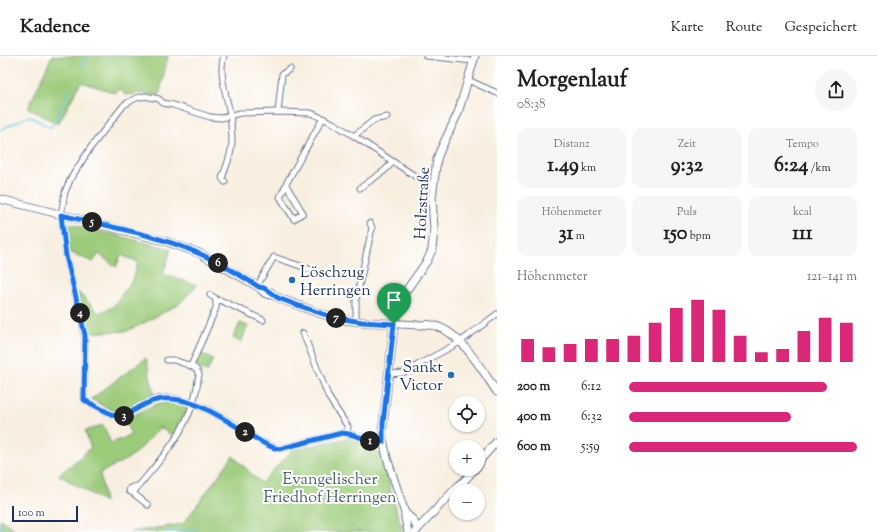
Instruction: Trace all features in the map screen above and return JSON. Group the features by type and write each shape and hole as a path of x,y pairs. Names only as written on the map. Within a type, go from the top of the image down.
{"main road":[{"name":"Holzstraße","path":"405,513 390,470 382,432 394,324 398,307 403,295 427,261 432,250 434,229 432,202 433,184 440,151 458,113 474,59"},
{"path":"0,199 150,236 175,244 213,260 258,287 268,295 273,295 315,312 332,317 356,321 420,325 454,337 471,355 497,392"},
{"path":"485,454 497,441"},
{"path":"460,484 469,476"},
{"path":"405,513 409,516 418,531 449,496"},
{"path":"405,513 408,532"}],"street":[{"path":"224,56 223,76 230,115 232,143 231,152 222,178 225,182"},
{"path":"429,56 474,59"},
{"path":"278,112 282,74 290,69"},
{"path":"468,80 497,93"},
{"path":"383,442 369,441 348,433 342,433 279,449 260,442 212,411 192,404 170,399 155,400 134,412 118,417 84,400 85,335 66,256 61,215 65,192 80,163 120,109 129,101 150,96 159,99 163,103 210,117 221,118 230,115 278,112 311,113 323,118 354,136 424,182 433,184"},
{"path":"354,136 374,120 387,117"},
{"path":"286,185 303,213 294,219 280,197 286,185 323,118"},
{"path":"360,188 384,171 393,162"},
{"path":"356,321 356,300 372,228 370,223"},
{"path":"258,287 274,257 312,270"},
{"path":"191,366 216,308 215,298 210,295"},
{"path":"216,302 220,300 263,320"},
{"path":"388,374 403,373 460,342 497,314"},
{"path":"303,333 329,398 348,427 348,433"},
{"path":"148,505 133,493 181,430 192,404 199,374 196,369 191,366 174,360 167,360"}],"green space":[{"path":"52,56 168,56 159,96 141,93 126,95 119,89 116,93 81,82 58,124 28,108"},
{"path":"66,223 171,249 163,274 197,285 179,304 127,331 85,333 78,292 99,313 113,307 133,279 138,262 121,255 116,267 99,254 93,262 69,252"},
{"path":"240,323 248,326 241,342 233,338"},
{"path":"200,353 213,359 207,372 197,367 195,363 195,360"},
{"path":"146,358 155,397 124,414 116,413 91,399"},
{"path":"162,402 185,404 188,408 181,423 173,437 160,427 142,447 129,458 100,473 105,502 59,475 91,448 85,431 103,425 111,443 131,435 125,420"},
{"name":"Evangelischer Friedhof Herringen","path":"347,438 370,445 379,453 386,465 390,489 403,532 129,532 183,524 233,456 261,483 293,450"},
{"path":"0,519 19,532 0,532"}],"waterway":[{"path":"81,66 89,56"},
{"path":"0,130 29,116 50,127 52,126 70,90"},
{"path":"0,527 8,532"},
{"path":"165,532 194,530 206,532"}],"place":[{"name":"Löschzug Herringen","path":"292,280"},
{"name":"Sankt Victor","path":"451,375"}],"route":[{"path":"61,215 150,236 175,244 213,260 259,287 270,291 278,298 315,312 332,317 362,322 394,324 382,432 383,442 369,441 348,433 342,433 279,449 260,442 212,411 182,401 170,399 155,400 134,412 118,417 84,400 85,335 66,256 61,215"}]}
